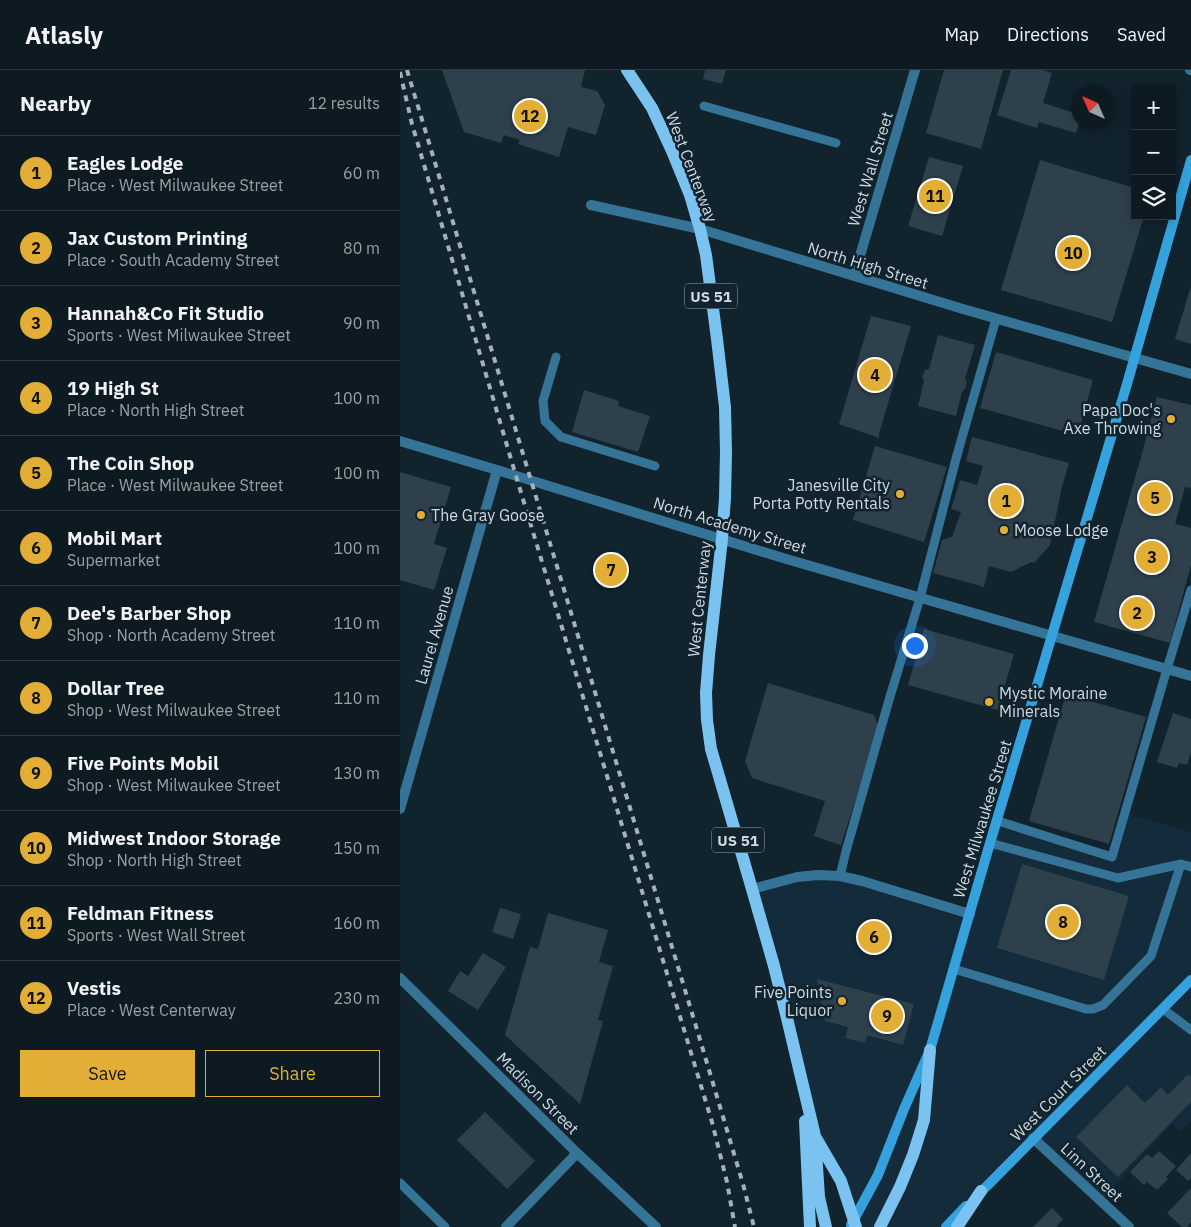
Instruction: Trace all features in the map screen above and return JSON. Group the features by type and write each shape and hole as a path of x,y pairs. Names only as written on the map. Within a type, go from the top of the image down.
{"main road":[{"name":"West Centerway","path":"627,70 652,108 672,151 690,195 700,229 707,264 725,407 726,452 722,538 706,693 707,720 711,749 774,966 804,1089 815,1136 819,1197 826,1227"},
{"name":"West Milwaukee Street","path":"853,1225 878,1175 930,1050 1135,358 1191,160"},
{"name":"West Court Street","path":"946,1227 1191,980"},
{"path":"880,1227 900,1187 924,1120 930,1050"},
{"path":"804,1089 810,1227"},
{"name":"West Centerway","path":"815,1136 841,1181 853,1225"},
{"path":"957,1227 981,1191"}],"street":[{"name":"West Wall Street","path":"854,276 915,70"},
{"name":"North High Street","path":"591,205 700,229 996,319 1191,374"},
{"name":"North Academy Street","path":"400,441 920,598 1191,676"},
{"name":"Laurel Avenue","path":"400,809 497,470"},
{"path":"752,889 797,877 818,875 840,876 970,914"},
{"name":"Madison Street","path":"400,978 577,1153 656,1227"},
{"name":"Linn Street","path":"1033,1138 1129,1227"},
{"path":"506,1227 577,1153"}],"lane":[{"path":"704,106 836,143"},
{"path":"840,876 888,700 920,598 996,319"},
{"path":"556,357 543,401 545,421 561,436 655,466"},
{"path":"998,820 1112,858 1191,590"},
{"path":"990,843 1118,878 1181,864 1191,867"},
{"path":"954,969 1086,1009 1094,1009 1102,1005 1151,956 1181,864"},
{"path":"1163,1009 1191,1030"},
{"path":"400,1183 445,1227"}],"shaded area":[{"path":"1125,813 1191,832 1191,1121 1181,1132 1172,1124 1101,1201 1033,1138 957,1227 856,1227 815,1136 752,889 818,875 969,914 998,821 1112,857"}],"building":[{"path":"442,70 585,70 581,87 597,91 605,105 596,135 568,127 559,157 518,144 520,140 504,135 501,143 464,132"},
{"path":"705,70 726,70 722,84 703,79"},
{"path":"944,70 1003,70 981,149 926,133"},
{"path":"1011,70 1042,70 1052,73 1043,103 1071,112 1071,130 1077,130 1076,133 1039,122 1037,128 997,115"},
{"path":"929,157 963,166 942,236 908,226"},
{"path":"1040,160 1131,187 1131,220 1143,220 1112,322 1001,290"},
{"path":"1191,286 1191,344 1175,339"},
{"path":"871,316 911,326 879,438 839,424"},
{"path":"938,335 975,345 965,379 967,382 962,392 956,416 918,406 924,381 922,377 925,370 929,369"},
{"path":"996,352 1093,380 1078,435 980,408"},
{"path":"584,390 619,401 618,406 650,416 638,452 572,432"},
{"path":"1157,397 1191,405 1191,488 1185,487 1175,524 1191,528 1191,565 1170,643 1094,622"},
{"path":"972,437 1069,463 1050,545 1034,563 1031,562 1011,572 989,566 984,587 933,573 942,540 952,537 961,512 951,509 960,480 977,485 983,466 966,461"},
{"name":"Janesville City Porta Potty Rentals","path":"875,446 947,467 924,542 853,520"},
{"name":"The Gray Goose","path":"400,472 451,487 434,544 447,548 434,590 400,580"},
{"path":"619,551 627,580 604,588 596,560"},
{"path":"924,629 1014,654 998,710 908,685"},
{"path":"768,683 874,715 879,727 841,845 814,836 825,801 752,778 745,761"},
{"path":"1066,694 1146,717 1109,844 1029,821"},
{"path":"1173,713 1191,719 1191,752 1187,765 1179,763 1177,768 1157,762"},
{"path":"1022,864 1129,896 1104,980 997,948"},
{"path":"500,908 521,914 513,939 492,932"},
{"path":"548,913 608,930 599,962 613,966 598,1020 603,1021 580,1104 505,1035 530,947 538,949"},
{"path":"483,953 506,967 478,1010 448,991 460,971 468,976"},
{"path":"817,979 914,1004 903,1045 867,1035 865,1043 845,1038 848,1027 825,1021"},
{"path":"1188,1074 1191,1077 1191,1102 1118,1177 1076,1137 1127,1085 1145,1103 1161,1087 1168,1095"},
{"path":"485,1112 535,1161 507,1189 457,1140"},
{"path":"1159,1151 1176,1166 1166,1177 1168,1179 1157,1190 1147,1182 1144,1185 1130,1172 1147,1154 1152,1158"},
{"path":"1191,1153 1191,1178 1188,1181 1176,1170"},
{"path":"1191,1188 1191,1222 1187,1227 1182,1227 1167,1213"},
{"path":"1052,1208 1063,1219 1056,1227 1033,1227"}],"railway":[{"path":"407,70 698,1033 754,1227"},
{"path":"400,72 412,124 516,476 712,1122 727,1182 735,1227"}],"place":[{"name":"Vestis","path":"530,116"},
{"name":"Feldman Fitness","path":"935,196"},
{"name":"Midwest Indoor Storage","path":"1073,253"},
{"name":"19 High St","path":"875,375"},
{"name":"Papa Doc's Axe Throwing","path":"1171,419"},
{"name":"Janesville City Porta Potty Rentals","path":"900,494"},
{"name":"The Coin Shop","path":"1155,498"},
{"name":"Eagles Lodge","path":"1006,501"},
{"name":"The Gray Goose","path":"421,515"},
{"name":"Moose Lodge","path":"1004,530"},
{"name":"Hannah&Co Fit Studio","path":"1152,557"},
{"name":"Dee's Barber Shop","path":"611,570"},
{"name":"Jax Custom Printing","path":"1137,613"},
{"name":"Mystic Moraine Minerals","path":"989,702"},
{"name":"Dollar Tree","path":"1063,922"},
{"name":"Mobil Mart","path":"874,937"},
{"name":"Five Points Liquor","path":"842,1001"},
{"name":"Five Points Mobil","path":"887,1016"}]}
